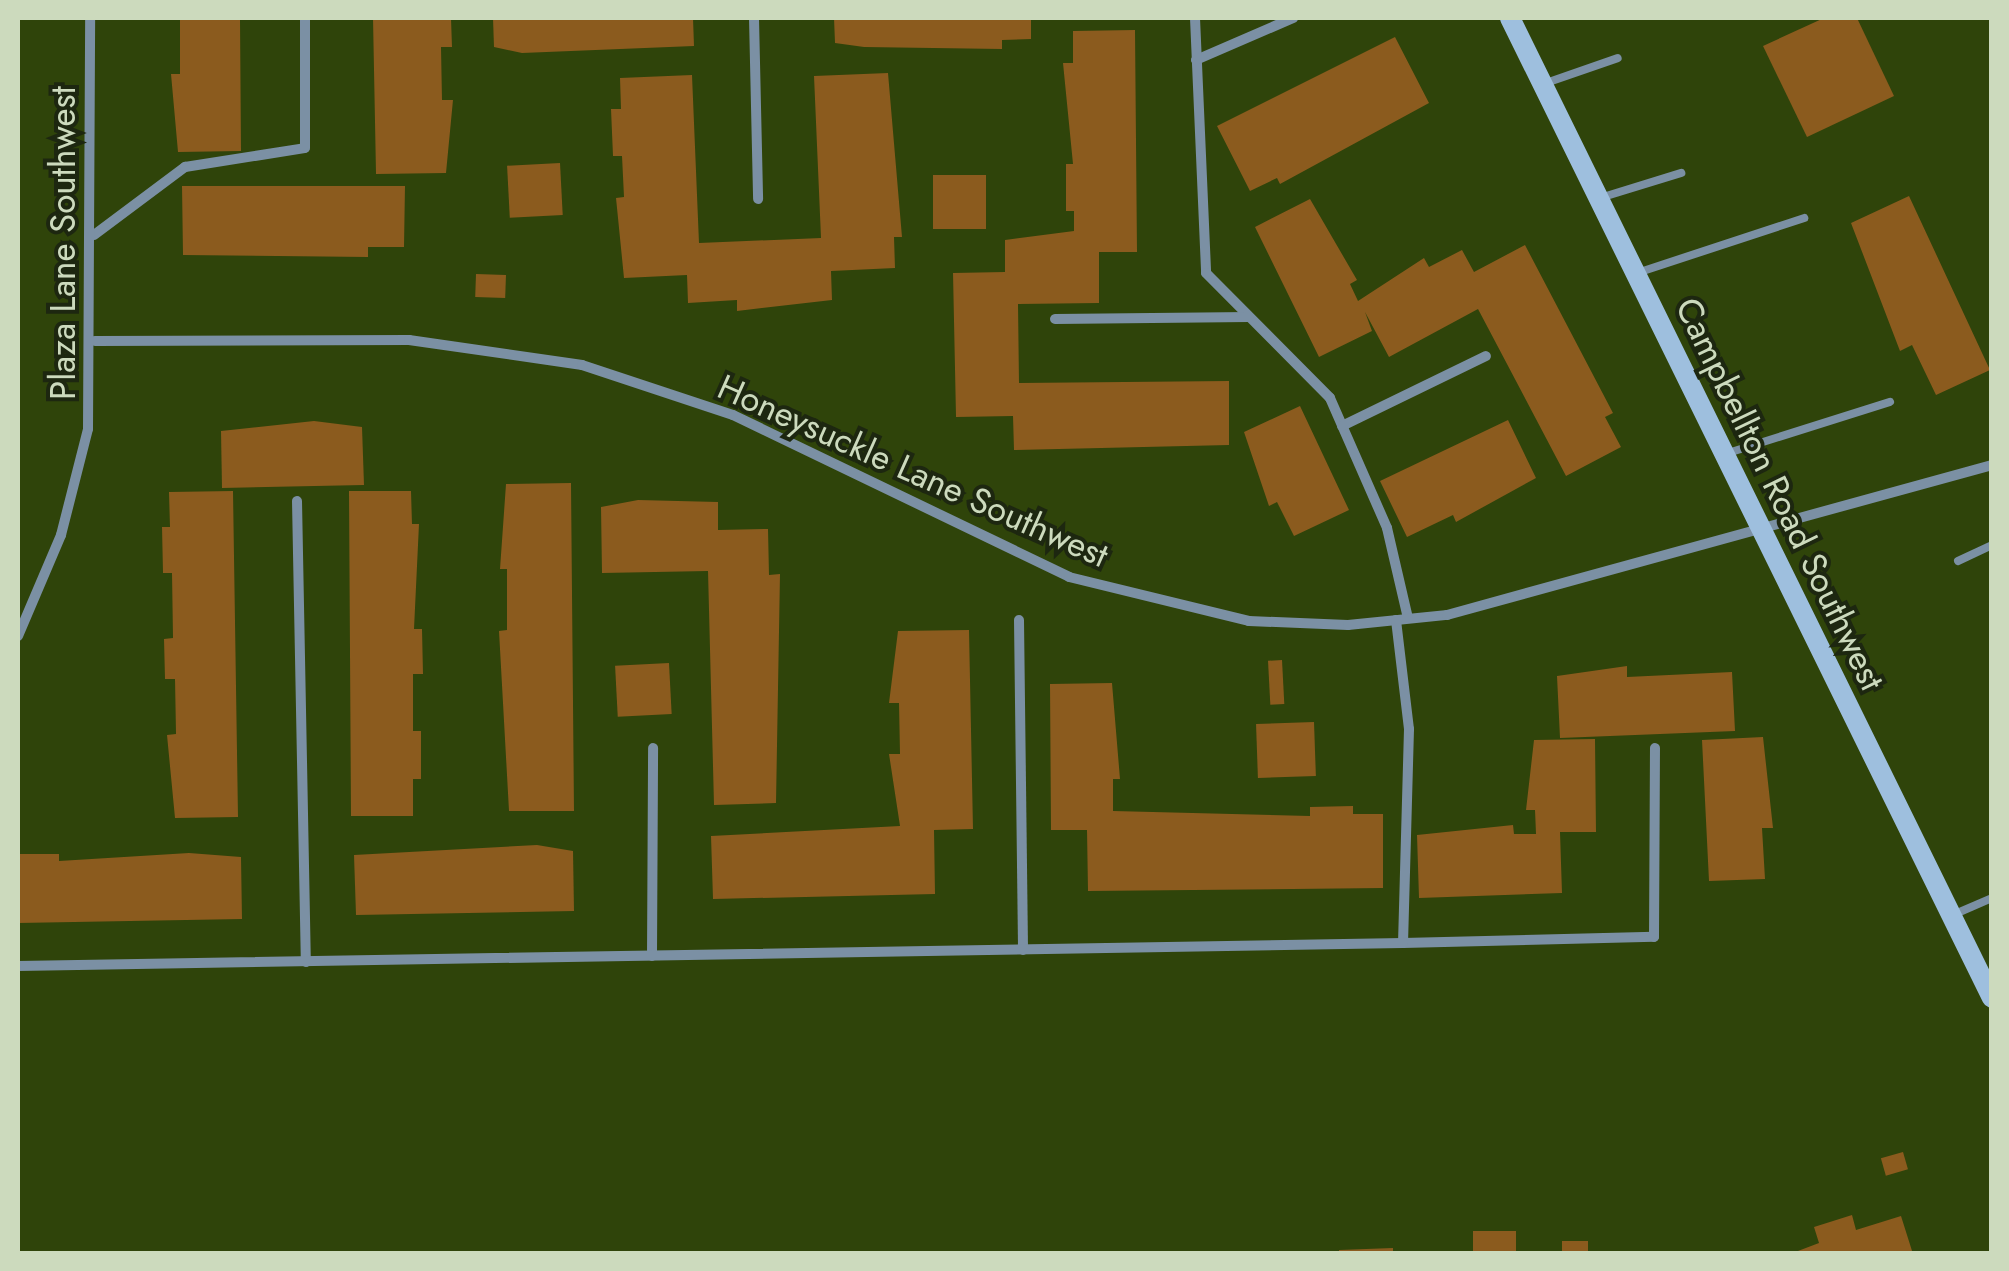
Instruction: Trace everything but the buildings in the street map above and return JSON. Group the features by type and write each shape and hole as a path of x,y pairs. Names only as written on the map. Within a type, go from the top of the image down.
{"main road":[{"name":"Campbellton Road Southwest","path":"1510,18 1992,998"}],"street":[{"name":"Plaza Lane Southwest","path":"18,636 61,535 88,429 96,341 90,18"},
{"path":"94,235 185,167 304,148 304,18"},
{"path":"754,18 758,199"},
{"path":"1195,18 1206,274 1330,398 1387,528 1402,619 1409,729 1402,944"},
{"path":"1196,60 1293,18"},
{"path":"1055,320 1249,316"},
{"name":"Honeysuckle Lane Southwest","path":"96,341 408,340 582,365 732,416 1068,577 1151,603 1249,621 1402,619 1762,531 1992,465"},
{"path":"1342,426 1486,356"},
{"path":"297,502 306,962"},
{"path":"1019,620 1023,950"},
{"path":"652,956 653,748"},
{"path":"18,966 1654,937 1655,748"}],"lane":[{"path":"1542,84 1618,58"},
{"path":"1598,198 1681,173"},
{"path":"1635,273 1804,218"},
{"path":"1724,454 1890,402"},
{"path":"1958,561 1992,546"},
{"path":"1951,916 1992,898"}]}
